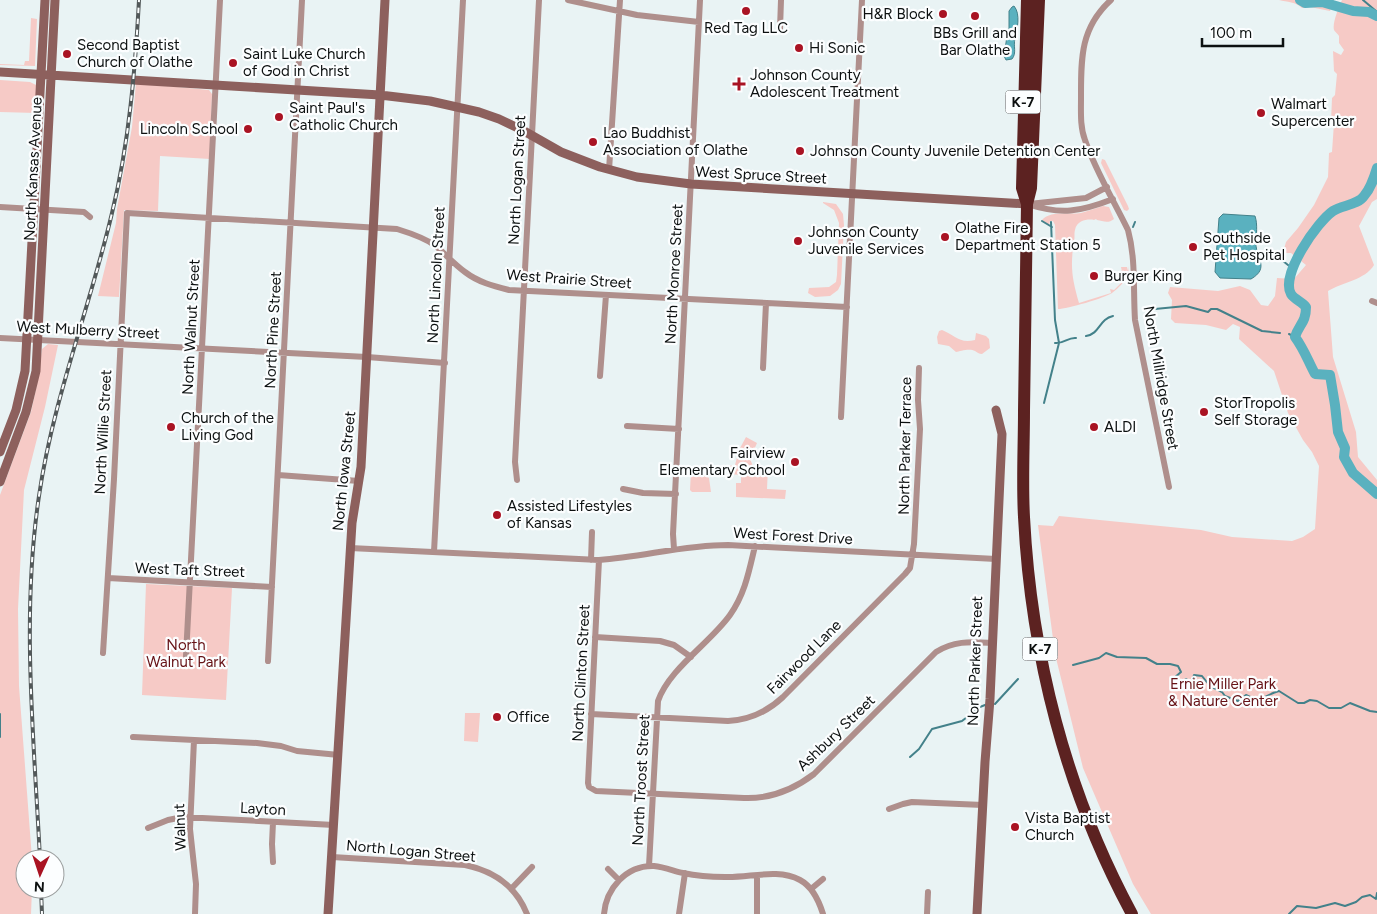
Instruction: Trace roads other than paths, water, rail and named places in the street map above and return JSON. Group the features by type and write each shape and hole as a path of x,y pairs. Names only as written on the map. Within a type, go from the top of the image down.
{"highway":[{"name":"K-7","path":"1027,0 1022,188 1027,204"},
{"name":"K-7","path":"1039,0 1031,188 1027,204 1023,482 1024,523 1029,576 1042,660 1061,744 1110,873 1132,914"}],"street":[{"name":"North Kansas Avenue","path":"0,452 22,388 28,339 45,0"},
{"name":"North Kansas Avenue","path":"0,482 26,412 32,388 38,340 55,0"},
{"name":"North Walnut Street","path":"186,656 220,0"},
{"name":"North Pine Street","path":"268,661 302,0"},
{"name":"North Iowa Street","path":"328,914 350,548 359,481 367,357 385,0"},
{"name":"North Lincoln Street","path":"434,552 463,0"},
{"name":"North Logan Street","path":"517,480 515,462 539,0"},
{"path":"568,0 619,12 699,22"},
{"path":"610,170 620,0"},
{"name":"North Monroe Street","path":"674,549 673,534 700,0"},
{"path":"780,29 782,0"},
{"path":"842,417 862,0"},
{"name":"North Millridge Street","path":"1112,0 1095,19 1083,48 1080,62 1081,119 1083,134 1128,230 1132,244 1135,274 1133,298 1135,320 1169,487"},
{"name":"West Spruce Street","path":"0,72 380,95 423,100 479,112 562,152 610,170 636,177 691,184 1027,204"},
{"path":"1027,204 1077,200 1086,198 1107,187"},
{"path":"1027,204 1048,210 1071,211 1096,206 1113,199"},
{"path":"0,207 84,212 90,216"},
{"name":"West Prairie Street","path":"126,213 397,229 432,243 466,273 478,280 493,286 524,291 847,307"},
{"name":"North Willie Street","path":"103,653 126,213"},
{"path":"600,376 606,295"},
{"path":"763,368 766,303"},
{"name":"West Mulberry Street","path":"0,338 367,357 445,363"},
{"name":"North Parker Terrace","path":"913,555 920,429 918,400 919,368"},
{"name":"North Parker Street","path":"977,914 985,762 988,742 1002,434 996,410"},
{"path":"626,426 679,429"},
{"path":"278,475 359,481"},
{"path":"623,489 676,494"},
{"path":"591,560 592,532"},
{"name":"West Forest Drive","path":"350,548 599,560 636,557 674,549 707,545 996,559"},
{"name":"North Troost Street","path":"649,866 658,700 665,685 729,616 738,602 746,585 755,546"},
{"name":"Fairwood Lane","path":"591,714 735,720 756,715 769,709 783,698 905,574 910,568 913,555"},
{"name":"North Clinton Street","path":"589,787 599,560"},
{"name":"West Taft Street","path":"108,578 272,586"},
{"path":"595,637 660,641 674,646 691,657"},
{"name":"Ashbury Street","path":"589,787 596,791 753,798 767,797 792,789 814,774 936,652 945,646 960,642 993,643"},
{"path":"133,737 257,743 281,746 297,751 339,755"},
{"name":"Walnut","path":"194,740 190,817 196,884 195,914"},
{"path":"889,809 912,802 983,805"},
{"name":"Layton","path":"148,828 168,820 190,817 334,825"},
{"path":"272,822 273,862"},
{"name":"North Logan Street","path":"332,858 466,865 478,868 493,874 511,888 519,898 527,914"},
{"path":"604,914 608,897 619,880 638,869 649,866 685,873 722,877 775,874 790,876 811,889 817,897 823,914"},
{"path":"511,888 532,868"},
{"path":"608,869 619,880"},
{"path":"679,914 685,873"},
{"path":"757,876 757,914"},
{"path":"811,889 823,878"},
{"path":"927,914 928,892"}],"water":[{"path":"1014,6 1018,18 1014,54 1012,59 1006,60 1004,56 1009,29 1009,11"},
{"path":"1223,214 1255,216 1257,226 1256,244 1261,267 1257,275 1251,279 1220,278 1215,272 1219,218"}],"waterway":[{"path":"1300,0 1305,3 1322,2 1353,11 1369,12 1377,16"},
{"path":"1363,0 1377,14"},
{"path":"1377,168 1370,186 1361,199 1333,211 1318,226 1295,262 1289,285 1292,296 1306,307 1304,320 1295,337 1315,374 1330,375 1338,432 1345,448 1344,457 1353,473 1377,494"},
{"path":"1042,221 1052,227"},
{"path":"1044,403 1059,343 1055,320 1051,222"},
{"path":"1133,227 1135,222"},
{"path":"1283,261 1293,269"},
{"path":"1155,309 1186,306 1208,312 1211,309 1217,309 1262,331 1280,333"},
{"path":"1086,336 1091,335 1105,320 1113,316"},
{"path":"1289,334 1295,337"},
{"path":"1055,343 1076,338"},
{"path":"1073,665 1099,658 1106,653 1117,657 1146,658 1157,664 1178,666 1181,672 1174,678 1174,684 1178,685 1186,679 1189,681 1190,687 1194,675 1202,676 1210,686 1222,692 1225,696 1238,701 1246,695 1260,699 1279,691 1298,703 1310,700 1317,701 1329,708 1341,708 1350,703 1377,712"},
{"path":"995,704 1018,679"},
{"path":"910,757 919,749 932,729 962,721 985,705"},
{"path":"0,714 0,737"},
{"path":"1289,914 1297,906 1316,908 1335,903 1345,906 1370,895 1376,899 1377,893"}],"railway":[{"path":"39,849 30,677 31,586 39,496 53,424 103,248 118,187 130,107 139,0"},
{"path":"41,899 42,914"}],"place":[{"name":"Red Tag LLC","path":"746,11"},
{"name":"H&R Block","path":"943,14"},
{"name":"BBs Grill and Bar Olathe","path":"975,16"},
{"name":"Hi Sonic","path":"799,48"},
{"name":"Second Baptist Church of Olathe","path":"67,54"},
{"name":"Saint Luke Church of God in Christ","path":"233,63"},
{"name":"Johnson County Adolescent Treatment","path":"739,84"},
{"name":"Walmart Supercenter","path":"1261,113"},
{"name":"Saint Paul's Catholic Church","path":"279,117"},
{"name":"Lincoln School","path":"248,129"},
{"name":"Lao Buddhist Association of Olathe","path":"593,142"},
{"name":"Johnson County Juvenile Detention Center","path":"800,151"},
{"name":"Olathe Fire Department Station 5","path":"945,237"},
{"name":"Johnson County Juvenile Services","path":"798,241"},
{"name":"Southside Pet Hospital","path":"1193,247"},
{"name":"Burger King","path":"1094,276"},
{"name":"StorTropolis Self Storage","path":"1204,412"},
{"name":"Church of the Living God","path":"171,427"},
{"name":"ALDI","path":"1094,427"},
{"name":"Fairview Elementary School","path":"795,462"},
{"name":"Assisted Lifestyles of Kansas","path":"497,515"},
{"name":"Office","path":"497,717"},
{"name":"Vista Baptist Church","path":"1015,827"}],"park label":[{"name":"North Walnut Park","path":"186,654"},
{"name":"Ernie Miller Park & Nature Center","path":"1223,692"}]}
